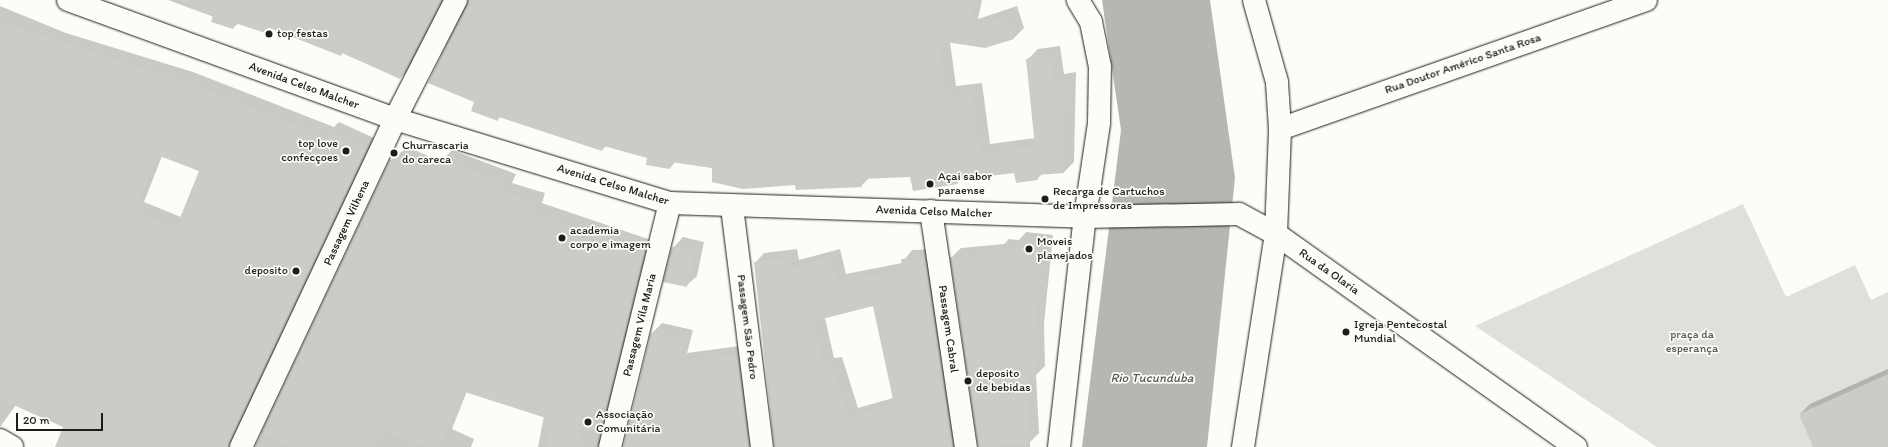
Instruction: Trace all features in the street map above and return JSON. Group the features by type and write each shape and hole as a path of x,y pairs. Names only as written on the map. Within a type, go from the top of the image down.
{"street":[{"name":"Avenida Celso Malcher","path":"68,0 395,119 670,203 732,207 1094,216 1239,214 1276,234"},
{"name":"Passagem Vilhena","path":"242,447 395,119 456,0"},
{"path":"1060,447 1094,216 1100,123 1100,67 1091,22 1078,0"},
{"path":"1243,447 1276,234 1280,129 1277,82 1254,0"},
{"name":"Rua Doutor Américo Santa Rosa","path":"1280,129 1646,0"},
{"name":"Passagem Vila Maria","path":"610,447 670,203"},
{"name":"Passagem São Pedro","path":"732,207 762,447"},
{"name":"Passagem Cabral","path":"932,211 966,447"},
{"name":"Rua da Olaria","path":"1276,234 1576,447"},
{"path":"0,440 12,447"}],"green space":[{"name":"praça da esperança","path":"1743,204 1786,297 1855,265 1871,300 1888,292 1888,447 1657,447 1475,326"}],"water":[{"name":"Rio Tucunduba","path":"1102,0 1210,0 1235,178 1207,447 1082,447 1121,130"}],"building":[{"path":"181,0 442,0 400,79 342,53 341,56 267,27 265,33 235,23 233,29 211,22 213,15 180,3"},
{"path":"468,0 975,0 968,29 1007,16 1014,39 985,48 939,41 946,96 972,93 980,154 1035,146 1026,59 1050,56 1053,83 1066,82 1064,173 1037,175 1038,180 1016,183 1014,173 957,180 958,184 913,191 910,177 861,179 862,187 796,190 795,185 743,189 712,182 712,168 671,162 670,169 646,165 647,158 604,146 602,151 499,117 498,121 471,111 474,102 428,83"},
{"path":"0,22 184,81 326,137 329,132 367,149 229,447 55,447 63,427 0,399","holes":["157,155 199,171 176,228 135,212"]},
{"path":"398,156 435,173 442,159 507,184 503,192 536,203 533,213 645,251 601,433 581,428 577,447 546,447 552,420 462,391 440,447 425,447 384,431 381,439 374,435 369,447 289,447 261,433 390,159 395,162"},
{"path":"1016,241 1044,244 1034,334 1035,377 1027,376 1030,443 978,447 950,257 998,253 999,248 1015,249"},
{"path":"672,247 694,252 687,287 663,282"},
{"path":"788,258 789,269 830,258 837,283 902,270 901,259 925,258 953,447 774,447 754,262","holes":["873,306 894,404 848,417 832,366 824,367 814,321"]},
{"path":"651,333 684,340 679,362 738,354 749,447 623,447"},
{"path":"1888,374 1888,447 1813,447 1799,414"}],"place":[{"name":"top festas","path":"269,34"},
{"name":"top love confecçoes","path":"346,151"},
{"name":"Churrascaria do careca","path":"394,153"},
{"name":"Açai sabor paraense","path":"930,184"},
{"name":"Recarga de Cartuchos de Impressoras","path":"1045,199"},
{"name":"academia corpo e imagem","path":"562,238"},
{"name":"Moveis planejados","path":"1029,249"},
{"name":"deposito","path":"296,271"},
{"name":"Igreja Pentecostal Mundial","path":"1346,332"},
{"name":"deposito de bebidas","path":"968,381"},
{"name":"Associação Comunitária","path":"588,422"}]}
